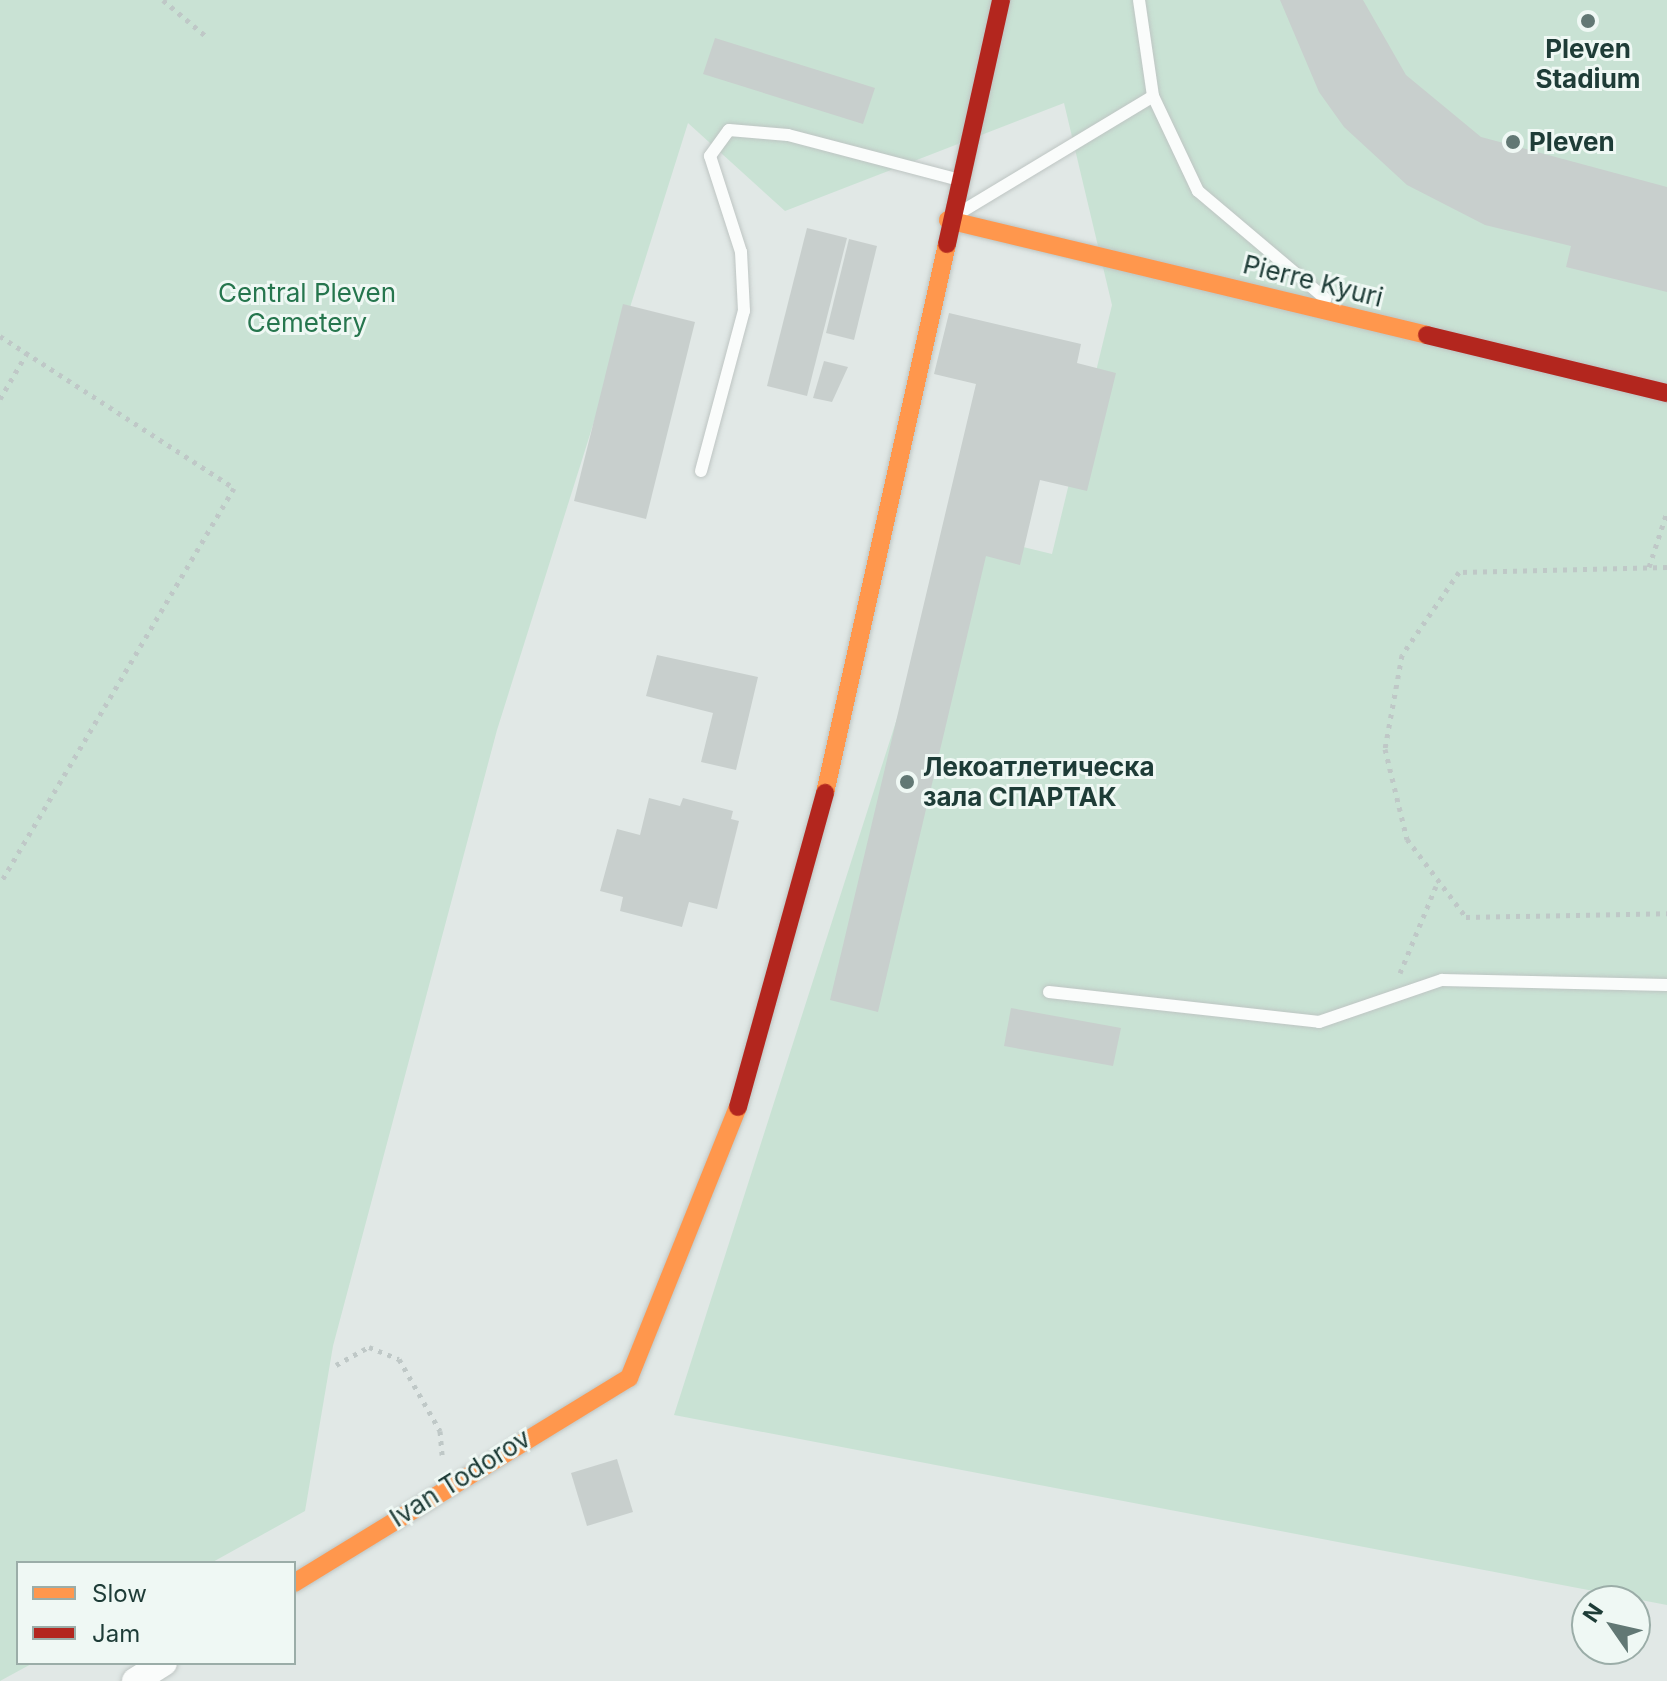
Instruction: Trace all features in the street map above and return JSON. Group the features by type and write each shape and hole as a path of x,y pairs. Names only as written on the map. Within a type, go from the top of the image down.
{"street":[{"path":"948,220 1001,0"},
{"name":"Pierre Kyuri","path":"948,220 1667,393"},
{"name":"Ivan Todorov","path":"296,1582 444,1488 629,1378 727,1144 801,900 948,220"},
{"path":"135,1681 161,1665"}],"lane":[{"path":"1139,0 1153,96 1198,191 1347,316"},
{"path":"948,220 1153,96"},
{"path":"701,471 744,311 741,252 710,156 729,130 788,135 959,179"},
{"path":"1049,992 1319,1022 1454,980 1667,985"}],"path":[{"path":"163,0 207,37"},
{"path":"0,336 234,488 0,883"},
{"path":"0,399 27,353"},
{"path":"1649,567 1667,512"},
{"path":"1667,567 1459,572 1402,655 1385,749 1407,839 1466,917 1667,913"},
{"path":"1389,999 1436,886"},
{"path":"336,1365 369,1347 399,1359 440,1431 444,1488"}],"green space":[{"name":"Central Pleven Cemetery","path":"0,0 1667,0 1667,1605 1651,1602 1651,1585 1571,1587 674,1415 957,531 1052,554 1112,305 1064,103 785,211 688,123 497,730 333,1346 305,1511 215,1561 16,1561 16,1665 29,1665 0,1681"}],"building":[{"path":"1280,0 1363,0 1406,75 1481,137 1667,187 1667,292 1566,267 1571,246 1485,225 1407,185 1344,127 1319,92"},
{"path":"715,38 875,88 863,124 703,74"},
{"path":"807,228 847,238 807,396 767,386"},
{"path":"849,239 877,246 854,340 826,333"},
{"path":"623,304 695,322 646,519 574,501"},
{"name":"Лекоатлетическа зала СПАРТАК","path":"949,313 1081,344 1077,363 1116,373 1087,491 1040,480 1020,565 986,556 878,1012 830,1000 976,384 934,374"},
{"path":"824,361 848,367 832,402 813,398"},
{"path":"657,655 758,677 736,770 701,762 713,713 646,696"},
{"path":"649,798 680,806 683,798 733,811 731,819 739,821 717,909 689,902 682,927 620,911 623,897 600,891 617,829 640,835"},
{"path":"1011,1008 1121,1028 1113,1066 1004,1046"},
{"path":"617,1459 633,1512 587,1526 571,1473"}],"traffic: slow":[{"path":"948,220 1427,335"},
{"path":"825,793 947,244"},
{"path":"296,1582 629,1378 738,1107"}],"traffic: jam":[{"path":"947,244 1001,0"},
{"path":"1427,335 1667,393"},
{"path":"738,1107 825,793"}],"place":[{"name":"Pleven Stadium","path":"1588,21"},
{"name":"Pleven","path":"1513,142"},
{"name":"Лекоатлетическа зала СПАРТАК","path":"907,782"}]}
